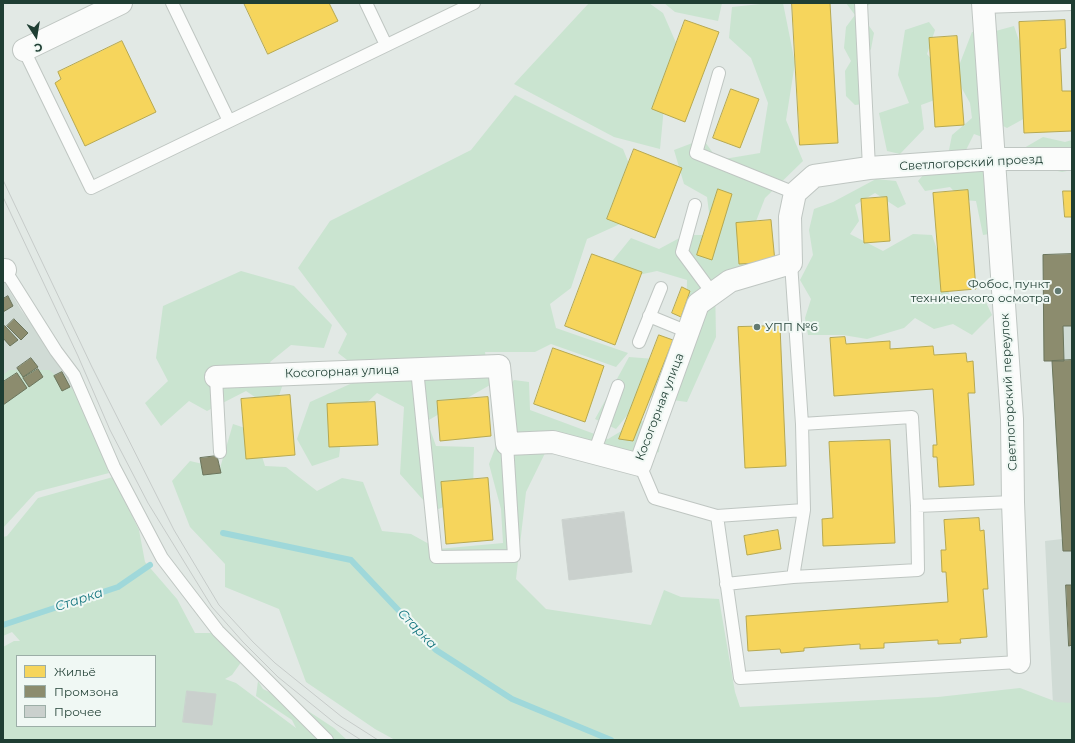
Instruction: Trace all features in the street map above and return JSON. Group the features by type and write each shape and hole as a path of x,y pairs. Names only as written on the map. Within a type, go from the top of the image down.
{"street":[{"path":"24,50 121,3"},
{"name":"Светлогорский переулок","path":"983,5 1012,419 1013,502 1019,662"},
{"name":"Светлогорский проезд","path":"869,168 994,159 1072,159"},
{"path":"791,263 790,218 795,193 814,176 869,168"},
{"name":"Косогорная улица","path":"216,377 499,366 507,444 553,442 640,466 698,304 730,281 791,263"}],"lane":[{"path":"172,3 228,122"},
{"path":"366,3 386,45"},
{"path":"24,50 91,188 474,3"},
{"path":"861,3 869,168"},
{"path":"983,5 1072,4"},
{"path":"719,73 696,153 795,193"},
{"path":"695,205 682,252 713,294"},
{"path":"791,263 802,424 804,510 793,577"},
{"path":"4,270 56,351 74,375 114,467 162,558 218,631 327,740"},
{"path":"639,342 661,288"},
{"path":"650,316 688,332"},
{"path":"417,369 436,558 514,556 507,444"},
{"path":"216,377 220,452"},
{"path":"594,453 618,386"},
{"path":"726,584 793,577 918,570 917,506 912,417 802,424"},
{"path":"640,466 654,498 717,516 804,510"},
{"path":"917,506 1013,502"},
{"path":"717,516 740,678 1019,662"}],"shaded area":[{"path":"1072,254 1072,707 1053,705 1045,541 1062,539 1052,361 1044,361 1043,255"},
{"path":"3,280 21,310 66,370 75,389 60,402 3,415"}],"green space":[{"path":"589,3 649,3 663,13 680,52 666,86 660,149 614,137 514,84"},
{"path":"664,3 722,3 718,21 675,12"},
{"path":"783,3 795,63 786,120 803,161 765,198 748,242 762,264 715,284 716,337 687,402 643,396 616,429 595,419 629,357 668,360 686,328 687,280 657,271 624,278 609,265 631,238 659,249 685,235 712,235 707,197 684,184 674,150 703,139 718,160 760,153 768,103 751,58 729,38 732,7"},
{"path":"846,3 871,3 860,13 874,33 871,49 859,65 871,103 855,105 846,96 845,71 851,61 844,48 846,27 855,15"},
{"path":"929,22 935,30 927,54 942,71 943,97 921,105 924,129 900,154 887,151 879,113 909,103 898,75 905,30"},
{"path":"1014,26 1033,82 1027,117 1007,128 997,123 985,138 974,134 963,156 949,150 952,135 972,118 970,103 955,76 972,32 992,32"},
{"path":"515,95 623,149 640,191 631,219 587,239 571,288 550,304 556,328 628,353 616,367 551,344 535,352 485,352 490,385 427,421 436,446 474,447 473,496 433,511 400,474 404,407 377,393 343,425 339,457 312,466 297,439 310,402 368,376 338,353 347,334 298,268 330,221 471,150"},
{"path":"1043,137 1065,142 1072,140 1072,170 1062,172 1035,166 1024,148"},
{"path":"931,166 980,166 1007,200 1007,231 983,235 976,201 962,200 950,187 925,191 918,181"},
{"path":"876,179 896,181 906,204 898,208 875,193 855,205 859,221 850,234 883,251 913,234 932,235 947,278 950,303 984,298 992,315 972,335 953,324 934,329 915,318 904,328 867,339 843,335 808,335 805,318 811,299 800,280 813,255 809,230 814,209 833,202"},
{"path":"241,271 294,286 332,325 324,348 291,345 270,362 284,381 274,410 246,391 207,411 189,401 161,426 145,403 168,381 156,358 163,306"},
{"path":"9,370 49,370 81,396 109,473 36,492 3,528 3,375"},
{"path":"514,380 529,382 530,410 608,439 638,421 662,422 659,452 635,461 547,449 526,492 516,579 546,609 651,625 664,590 681,597 719,599 735,692 740,707 938,697 1020,688 1057,702 1072,703 1072,740 395,740 375,729 306,682 279,609 225,587 225,564 190,527 172,481 190,461 220,468 233,424 254,431 265,466 286,467 317,491 342,478 363,482 382,531 411,534 438,549 503,543 501,509 489,464 499,438 497,400"},
{"path":"113,477 139,530 145,562 177,599 195,633 230,633 247,654 232,675 225,679 236,683 296,728 292,720 256,696 258,681 263,689 302,707 334,728 347,740 3,740 3,647 14,641 20,641 12,632 3,636 3,537 7,536 38,498"}],"building: Жильё":[{"path":"244,3 329,3 338,21 268,54"},
{"path":"792,3 830,3 838,143 800,145"},
{"path":"685,20 719,32 685,122 652,109"},
{"path":"1065,20 1066,48 1060,49 1062,91 1072,91 1072,131 1024,133 1019,22"},
{"path":"957,36 964,125 935,127 929,38"},
{"path":"122,41 156,112 85,146 55,83 61,79 58,72"},
{"path":"731,89 759,99 740,148 713,138"},
{"path":"634,149 682,168 655,238 607,219"},
{"path":"718,189 732,194 712,260 697,255"},
{"path":"968,190 976,289 941,292 933,193"},
{"path":"1063,191 1072,191 1072,217 1065,217"},
{"path":"887,197 890,241 864,243 861,199"},
{"path":"771,220 775,262 739,264 736,223"},
{"path":"592,254 642,272 615,345 565,326"},
{"path":"682,287 690,291 681,317 672,313"},
{"path":"780,326 786,466 745,468 738,327"},
{"path":"659,335 673,340 633,441 619,439"},
{"path":"845,337 846,344 890,341 890,349 933,346 934,355 966,353 967,362 973,361 975,393 968,393 974,485 939,487 937,457 933,457 933,445 937,445 933,389 834,396 830,338"},
{"path":"553,348 604,366 585,422 534,404"},
{"path":"290,395 295,455 246,459 241,399"},
{"path":"488,397 491,436 440,441 437,401"},
{"path":"375,402 378,445 329,447 327,404"},
{"path":"890,440 895,543 823,546 822,519 833,518 829,442"},
{"path":"488,478 493,540 446,544 441,482"},
{"path":"979,518 980,531 984,530 988,589 983,589 987,637 960,639 961,643 938,644 938,640 884,643 884,648 860,649 860,644 804,648 804,651 781,653 780,649 748,651 746,616 948,602 946,572 942,572 941,550 946,550 944,520"},
{"path":"778,530 781,549 747,555 744,536"}],"building: Промзона":[{"name":"Фобос, пункт технического осмотра","path":"1072,254 1072,326 1063,326 1064,361 1044,361 1043,255"},
{"path":"8,296 13,306 3,312 3,299"},
{"path":"14,319 28,333 21,340 7,326"},
{"path":"5,326 18,340 10,346 3,338 3,327"},
{"path":"31,358 38,367 23,377 17,368"},
{"path":"1072,360 1072,551 1063,551 1052,361"},
{"path":"38,369 43,377 29,387 23,378"},
{"path":"62,372 70,387 62,391 54,376"},
{"path":"17,373 27,388 3,405 3,382"},
{"path":"217,456 221,473 203,475 200,458"},
{"path":"1066,585 1072,585 1072,645 1069,646"}],"building: Прочее":[{"path":"624,512 632,572 569,580 562,520"},
{"path":"187,691 216,694 212,725 183,722"}],"waterway":[{"name":"Старка","path":"223,533 351,560 436,650 512,699 611,740"},
{"name":"Старка","path":"3,625 118,587 150,565"}],"tram line":[{"path":"3,180 92,367 174,530 219,605 253,642 275,663 342,717 378,740"},
{"path":"3,197 78,356 110,430 148,503 212,607 243,642 278,677 336,724 361,740"}],"place":[{"name":"Фобос, пункт технического осмотра","path":"1058,291"},
{"name":"УПП №6","path":"757,327"}]}
